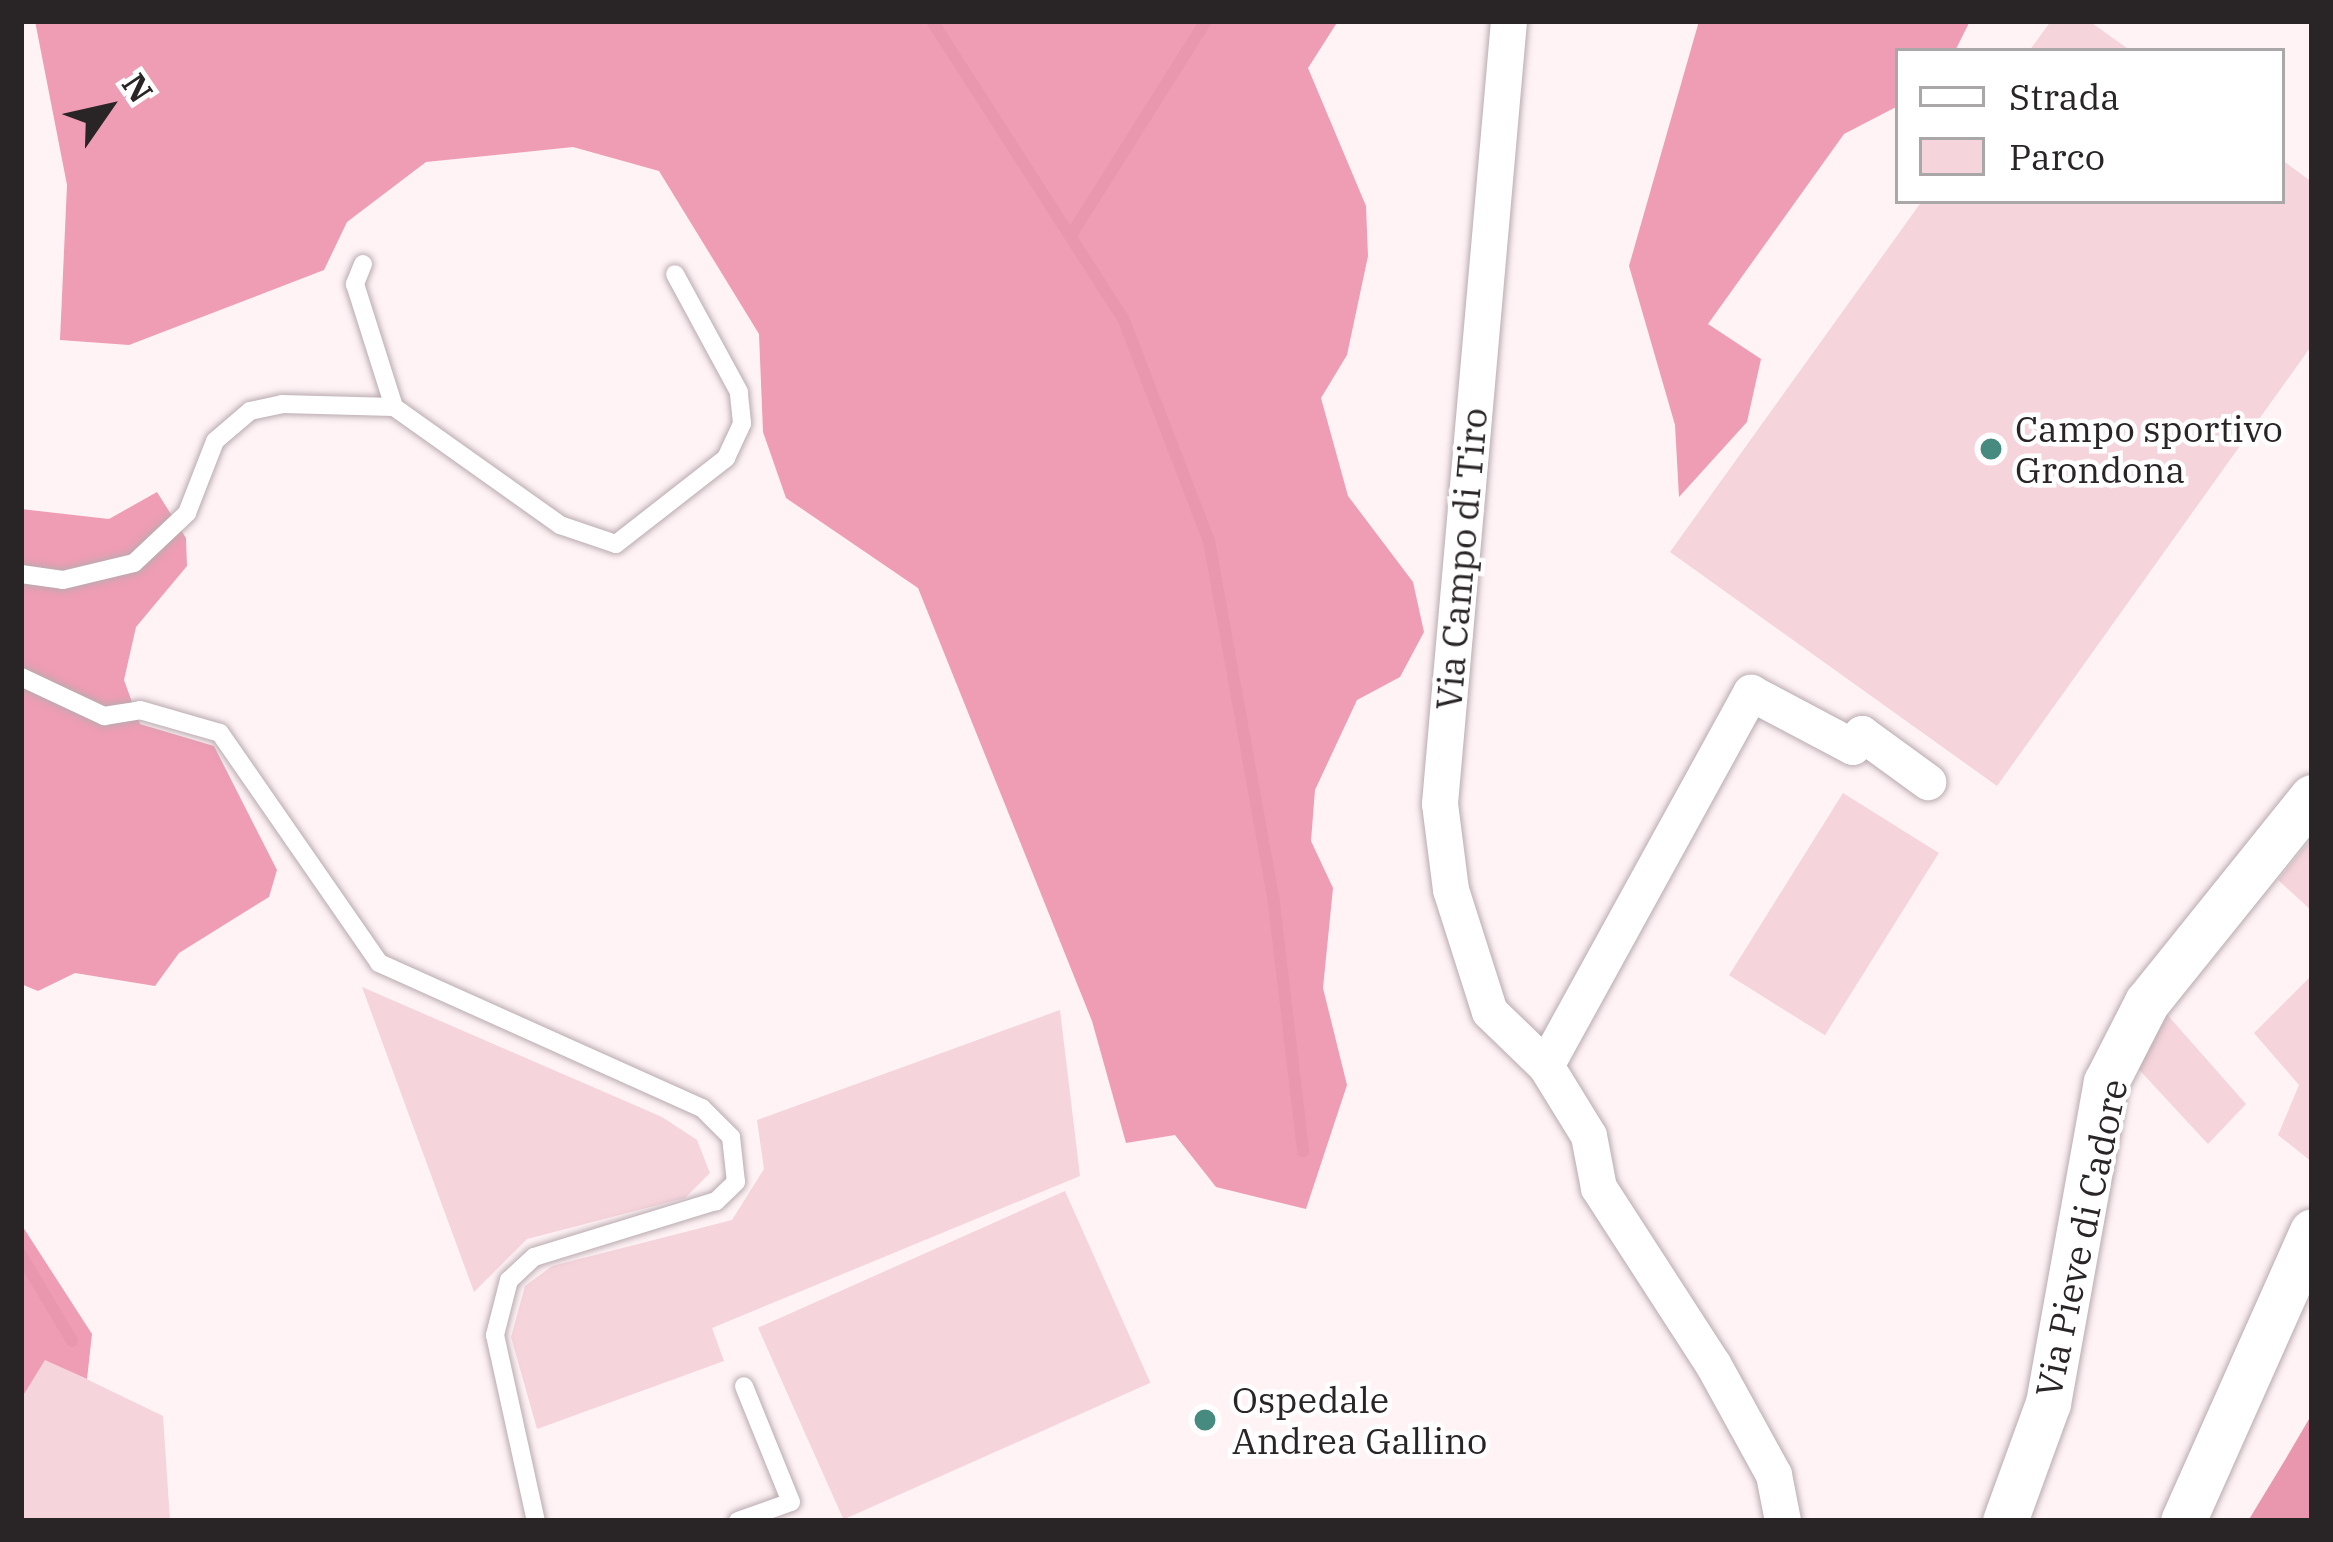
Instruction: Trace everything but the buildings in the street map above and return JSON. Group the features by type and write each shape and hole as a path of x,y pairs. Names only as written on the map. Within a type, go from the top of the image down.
{"street":[{"name":"Via Campo di Tiro","path":"1508,21 1440,804 1451,890 1490,1012 1546,1066 1589,1136 1599,1188 1774,1475 1783,1521"},
{"path":"1546,1066 1751,693 1853,747 1862,734 1928,782"},
{"name":"Via Pieve di Cadore","path":"2005,1521 2048,1403 2106,1082 2147,1003 2312,797"},
{"path":"2183,1521 2312,1232"}],"lane":[{"path":"363,263 356,284 394,407"},
{"path":"21,574 63,580 134,563 187,513 215,441 250,411 394,407 560,525 616,544 726,458 742,423 740,392 675,274"},
{"path":"21,677 104,716 140,710 220,733 379,963 702,1108 731,1137 736,1182 716,1201 535,1257 509,1280 496,1335 536,1521"},
{"path":"738,1521 791,1502 744,1386"}],"green space":[{"path":"2051,21 2089,21 2127,48 2031,48"},
{"name":"Campo sportivo Grondona","path":"2285,162 2312,182 2312,345 1997,786 1670,552 1920,204 2285,204"},
{"path":"1843,793 1939,853 1825,1035 1729,975"},
{"path":"2312,838 2312,911 2278,880"},
{"path":"2312,975 2312,1162 2278,1135 2299,1085 2254,1033"},
{"path":"362,987 662,1117 697,1140 710,1173 685,1198 527,1239 474,1292"},
{"path":"1060,1010 1080,1176 712,1328 724,1361 537,1429 511,1337 525,1286 552,1266 732,1220 764,1169 757,1120"},
{"path":"2163,1010 2246,1104 2208,1144 2131,1061"},
{"path":"1065,1191 1150,1383 843,1520 758,1328"},
{"path":"45,1359 163,1416 170,1521 21,1521 21,1399"}],"shaded area":[{"path":"35,21 1338,21 1308,68 1366,206 1368,256 1347,355 1321,398 1348,496 1413,582 1424,632 1400,677 1357,700 1315,790 1311,841 1333,888 1323,988 1347,1085 1306,1209 1216,1187 1175,1135 1126,1143 1092,1021 918,588 786,498 763,432 759,334 659,171 573,147 426,162 347,222 324,270 129,345 60,340 67,185"},
{"path":"1699,21 1970,21 1956,48 1895,48 1895,108 1844,134 1708,324 1761,359 1747,422 1679,497 1675,425 1629,266"},
{"path":"157,492 186,538 187,566 136,627 124,680 140,724 214,746 277,870 269,897 179,953 155,986 75,973 38,991 21,984 21,509 109,519"},
{"path":"21,1224 92,1334 87,1379 45,1360 21,1399"},
{"path":"2312,1414 2312,1521 2248,1521 2285,1460"}],"waterway":[{"path":"932,21 1123,318 1209,541 1273,895 1303,1151"},
{"path":"1073,232 1206,21"},
{"path":"21,1255 72,1341"}],"place":[{"name":"Campo sportivo Grondona","path":"1991,449"},
{"name":"Ospedale Andrea Gallino","path":"1205,1420"}]}
